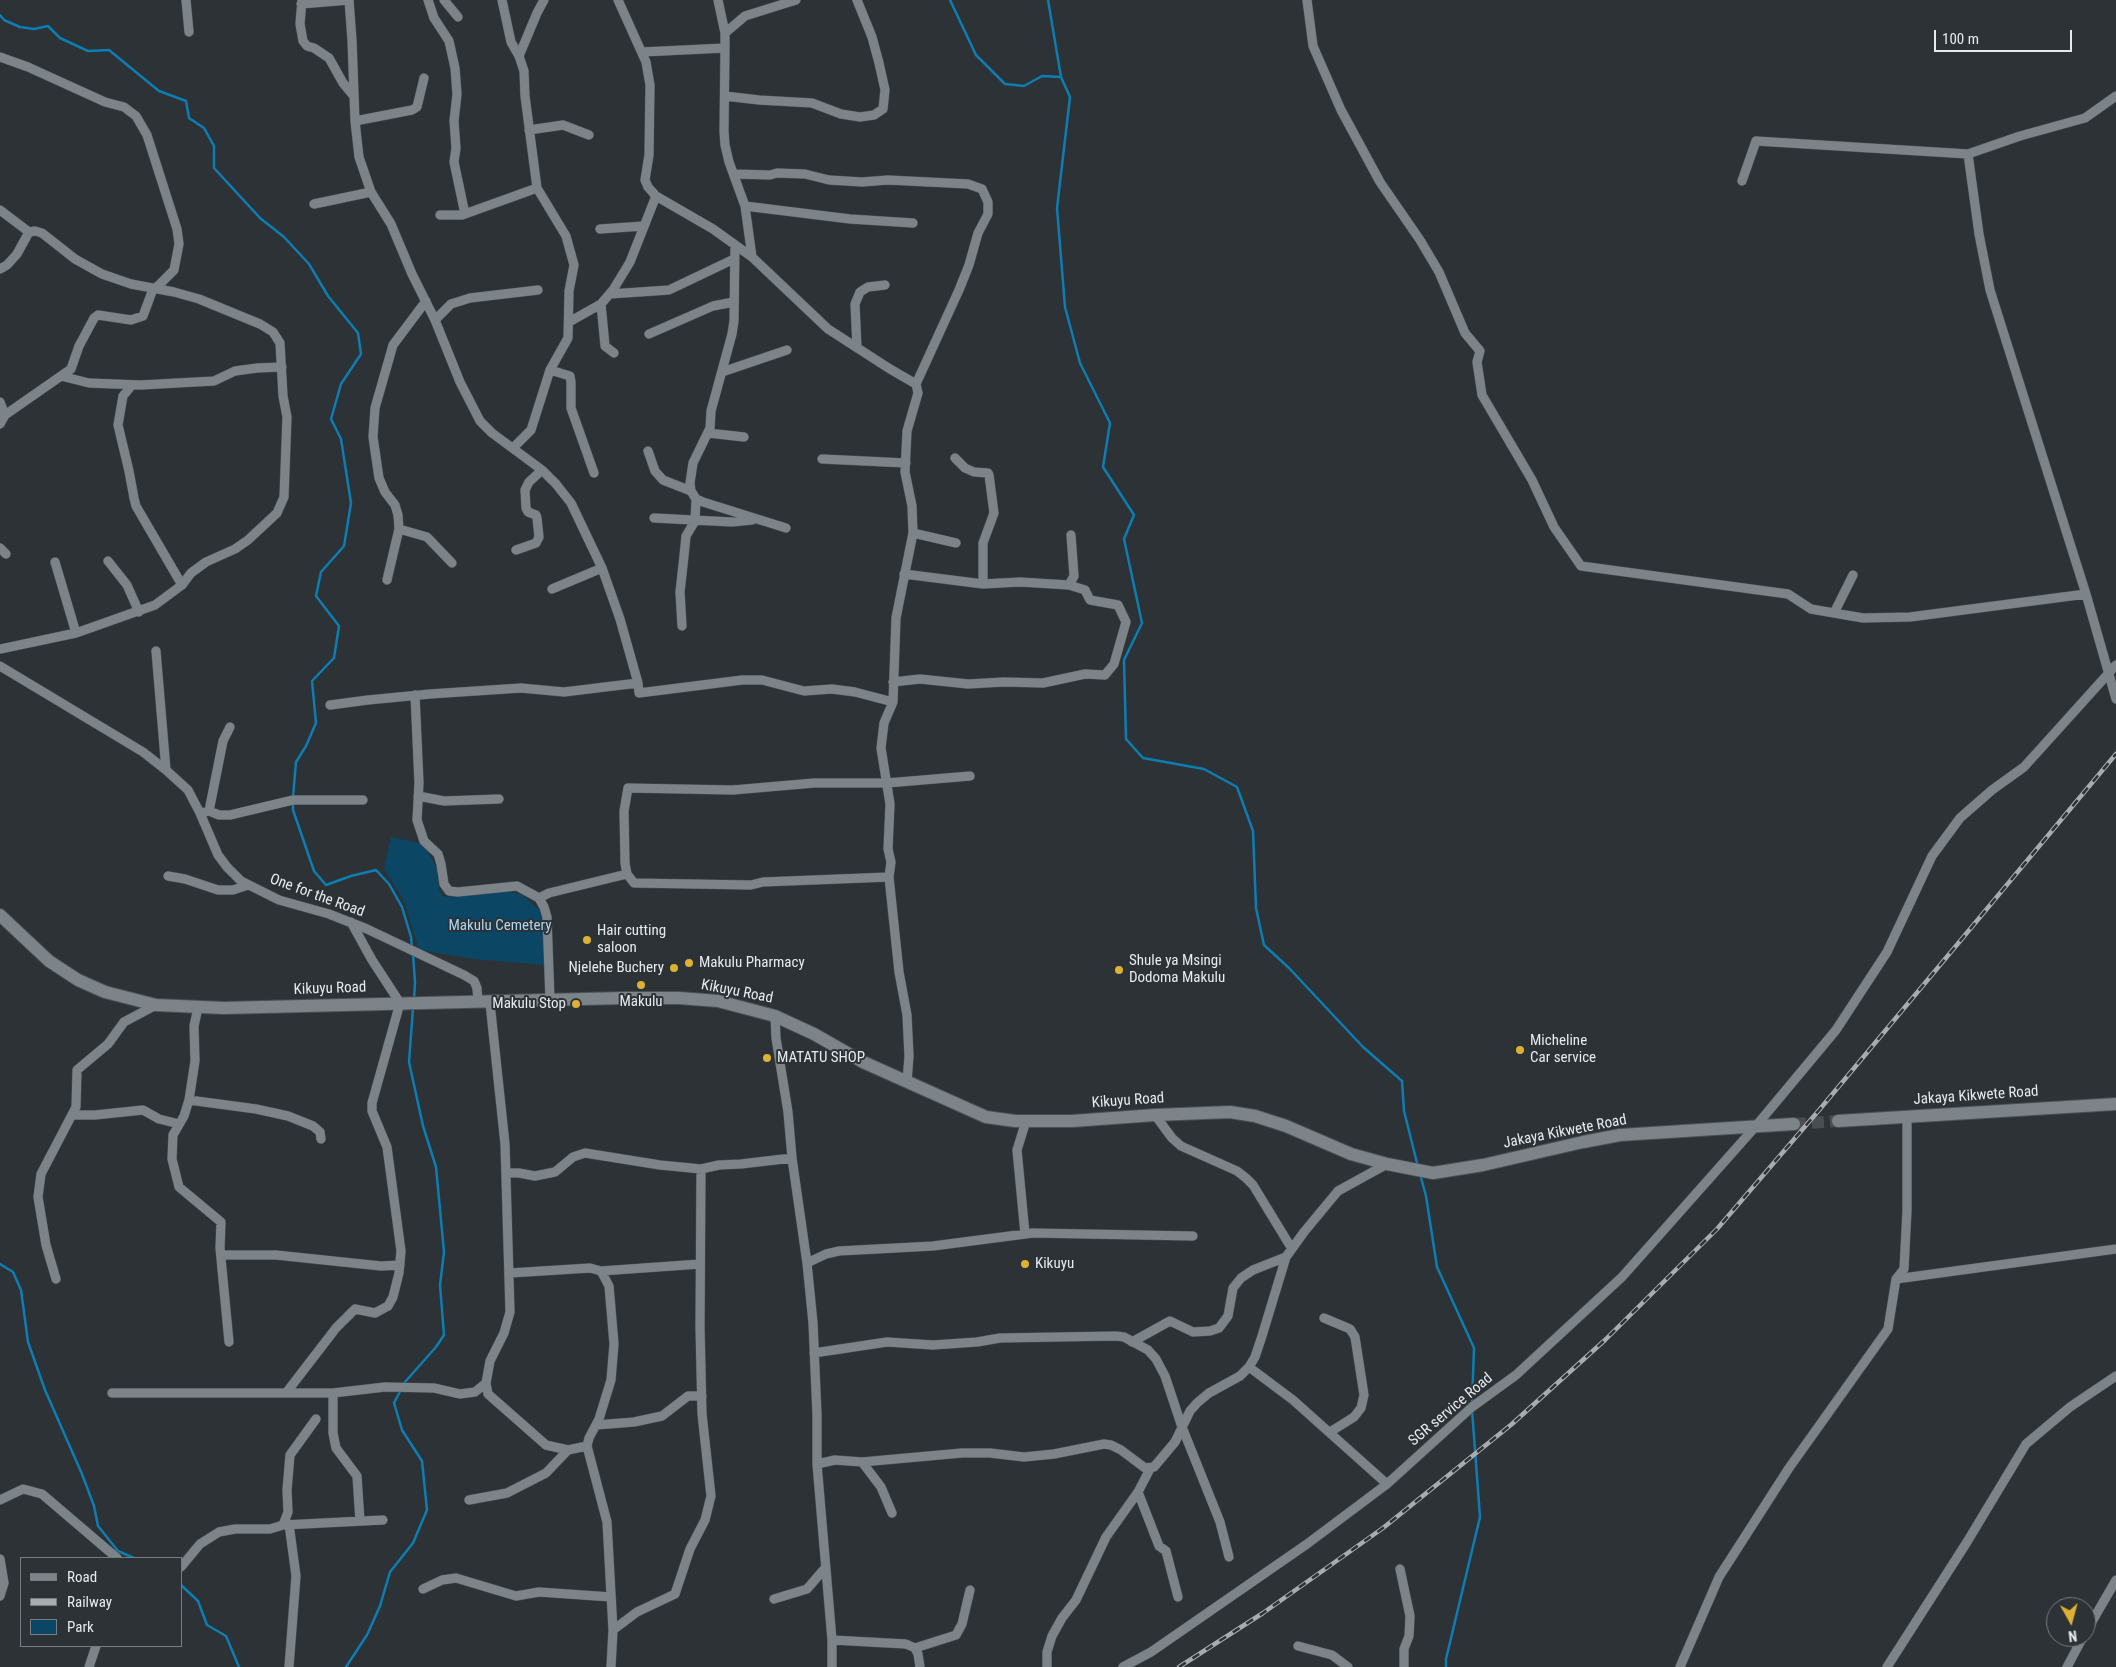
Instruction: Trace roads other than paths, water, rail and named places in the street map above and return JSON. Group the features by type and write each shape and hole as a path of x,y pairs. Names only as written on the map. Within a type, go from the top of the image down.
{"main road":[{"name":"Kikuyu Road","path":"0,915 49,961 78,980 105,992 156,1005 198,1008 679,998 718,1002 775,1016 907,1082 986,1117 1026,1121 1230,1112 1255,1116 1286,1126 1352,1154 1387,1164 1433,1173"},
{"name":"Jakaya Kikwete Road","path":"1838,1121 2116,1104"},
{"name":"Jakaya Kikwete Road","path":"1433,1173 1484,1165 1576,1143 1620,1135 1794,1124"}],"street":[{"path":"186,0 189,32"},
{"path":"353,95 340,78 329,58 308,46 304,41 300,24 302,2 349,0 353,95 359,157 371,192 391,224 476,415 492,433 542,470 556,484 571,504 602,568 620,618 639,693 742,680 762,680 804,691 832,689 855,692 893,702"},
{"path":"428,0 434,18 450,41 455,68 457,94 454,121 456,148 454,162 465,214"},
{"path":"444,0 458,17"},
{"path":"502,0 510,42 519,56 524,71 529,130 537,188 566,236 574,272 569,290 568,338 550,370 531,430 513,448"},
{"path":"519,56 536,13 544,0"},
{"path":"618,0 646,62 650,85 649,155 645,180 648,187 656,196 713,229 752,257 828,329 916,384"},
{"path":"718,0 725,33 726,96 724,131 729,162 745,206 752,257"},
{"path":"725,33 744,16 796,0"},
{"path":"726,96 812,103 841,114 860,117 874,115 884,110 885,90 879,63 872,37 857,0"},
{"path":"1307,0 1313,46 1341,110 1380,182 1420,240 1439,272 1465,333 1480,352 1477,362 1482,396 1532,480 1554,527 1580,566 1788,594 1811,609 1863,618 1910,617 2086,594"},
{"path":"642,52 725,48"},
{"path":"0,56 105,102 124,108 136,116 147,135 179,244 174,270 154,289 143,316 131,320 98,315 94,318 71,369 5,415 0,424"},
{"path":"355,121 412,110 417,107 424,78"},
{"path":"1742,181 1756,141 1968,154 2020,136 2085,118 2116,96"},
{"path":"529,130 563,126 589,135"},
{"path":"1968,154 1979,234 1990,290 2086,594 2116,699"},
{"path":"734,174 796,174 829,180 862,182 888,180 968,184 982,189 988,202 988,214 978,233 960,290 916,384 918,393 907,431 905,472 912,506 913,533 910,557 904,574 896,618 893,702 884,723 881,748 890,804 888,849 891,862 889,877 899,972 907,1015 909,1056 907,1082"},
{"path":"440,215 465,214 537,188"},
{"path":"314,204 371,192"},
{"path":"569,322 601,304 610,294 630,262 656,196"},
{"path":"745,206 850,219 913,223"},
{"path":"0,210 29,232 42,233 75,258 102,274 131,284 174,292 198,299 253,321 273,332 280,343 287,418 284,497 277,513 248,540 236,549 206,562 191,573 182,585 155,605 76,633 0,649"},
{"path":"600,230 644,226"},
{"path":"0,269 6,266 17,254 29,232"},
{"path":"682,626 680,592 686,536 695,521 694,495 690,483 693,463 708,433 732,334 735,246"},
{"path":"610,294 669,290 734,259"},
{"path":"857,348 855,304 860,292 868,287 885,285"},
{"path":"435,320 451,304 470,298 538,290"},
{"path":"387,580 400,528 395,505 385,492 379,478 373,437 376,408 393,345 426,301"},
{"path":"649,334 713,306 734,302"},
{"path":"601,304 605,346 614,353"},
{"path":"722,372 787,350"},
{"path":"61,376 89,383 132,385 214,381 235,371 282,367"},
{"path":"550,370 570,376 572,382 571,408 594,473"},
{"path":"132,385 123,396 118,425 134,498 136,506 182,585"},
{"path":"0,402 5,415"},
{"path":"708,433 744,437"},
{"path":"648,451 654,471 664,480 694,495 786,528"},
{"path":"955,458 965,468 990,475 994,513 983,543 982,584"},
{"path":"822,460 906,463"},
{"path":"516,550 536,543 539,537 536,515 528,512 526,508 525,490 529,482 542,470"},
{"path":"654,518 732,522 757,519"},
{"path":"400,528 427,537 452,563"},
{"path":"913,533 956,543"},
{"path":"1069,585 1074,576 1072,535"},
{"path":"55,562 76,633"},
{"path":"108,562 127,585 139,612"},
{"path":"552,589 602,568"},
{"path":"894,682 920,679 968,684 1004,682 1043,683 1085,674 1105,675 1114,664 1126,622 1118,605 1090,600 1085,590 1069,585 1020,582 982,584 904,574"},
{"path":"1834,613 1853,575"},
{"path":"156,651 166,770"},
{"name":"SGR service Road","path":"1123,1667 1151,1652 1298,1550 1387,1484 1472,1407 1516,1375 1622,1276 1756,1126 1836,1030 1887,952 1932,856 1960,818 1992,790 2024,767 2116,665"},
{"name":"One for the Road","path":"0,666 135,747 166,770 188,790 205,812 218,855 227,868 248,885 279,900 351,922 474,981 484,1002"},
{"path":"330,705 415,695 521,688 564,692 638,683"},
{"path":"415,695 419,756 416,820 424,842 438,854 446,888 449,891 458,892 517,886 539,898 544,906 547,917 550,1000"},
{"path":"230,727 222,742 205,812 230,815 293,800 363,800"},
{"path":"889,877 764,882 751,885 634,883 627,874 625,863 624,811 628,788 732,790 814,782 887,783 970,776"},
{"path":"418,796 444,801 499,798"},
{"path":"539,898 549,893 627,874"},
{"path":"168,876 185,879 218,890 233,890 248,885"},
{"path":"286,1393 336,1328 355,1309 375,1313 388,1306 393,1297 400,1265 401,1251 387,1147 372,1110 372,1103 409,1003 372,960 351,922"},
{"path":"484,1002 506,1144 508,1259 510,1274 509,1321 490,1361 486,1383 488,1394 546,1445 568,1450 587,1446"},
{"path":"56,1279 46,1245 38,1197 41,1174 76,1107 78,1070 108,1044 124,1022 156,1005"},
{"path":"198,1008 194,1026 195,1061 189,1100 173,1136 172,1159 179,1188 221,1222 221,1255 229,1342"},
{"path":"775,1016 776,1038 788,1112 792,1158 807,1263 814,1353 817,1464 832,1640 832,1667"},
{"path":"189,1100 256,1109 288,1116 313,1126 320,1132 321,1139"},
{"path":"72,1115 95,1115 143,1110 159,1119 179,1124"},
{"path":"1155,1115 1172,1138 1181,1146 1237,1171 1246,1178 1253,1185 1292,1248"},
{"path":"1680,1667 1719,1578 1789,1468 1888,1329 1896,1279 1904,1269 1907,1210 1907,1117"},
{"path":"1025,1234 1017,1150 1026,1121"},
{"path":"507,1174 519,1173 535,1176 555,1172 573,1157 585,1153 660,1165 701,1169 719,1165 792,1158"},
{"path":"1047,1667 1047,1652 1052,1636 1062,1618 1076,1600 1106,1537 1138,1492 1150,1469 1162,1459 1174,1442 1190,1411 1202,1398 1230,1383 1249,1367 1260,1343 1286,1257 1292,1248 1319,1212 1338,1191 1387,1164"},
{"path":"613,1630 637,1612 675,1594 690,1549 705,1520 711,1496 702,1414 701,1169"},
{"path":"807,1263 826,1254 839,1251 933,1246 1025,1234 1193,1236"},
{"path":"1896,1279 2116,1249"},
{"path":"221,1255 276,1255 382,1266 400,1265"},
{"path":"1132,1342 1170,1321 1193,1332 1210,1331 1219,1328 1228,1316 1233,1288 1242,1278 1253,1270 1286,1257"},
{"path":"510,1274 570,1269 590,1268 601,1271 700,1264"},
{"path":"601,1271 609,1286 614,1344 611,1380 587,1446 607,1522 613,1630 611,1667"},
{"path":"1324,1318 1350,1329 1355,1337 1364,1395 1361,1408 1354,1418 1330,1432"},
{"path":"814,1353 887,1342 933,1344 977,1342 1000,1338 1116,1336 1132,1342 1148,1350 1156,1358 1165,1376 1182,1427 1220,1522 1229,1557"},
{"path":"1249,1367 1293,1400 1387,1484"},
{"path":"1887,1667 1967,1542 2026,1444 2070,1407 2116,1376"},
{"path":"112,1393 333,1393 409,1387 434,1388 460,1394 475,1392 486,1383"},
{"path":"333,1393 333,1433 336,1448 357,1476 360,1521"},
{"path":"596,1424 634,1422 662,1416 688,1396 702,1396"},
{"path":"289,1667 296,1576 286,1525 290,1455 316,1419"},
{"path":"817,1464 835,1460 862,1462 962,1453 990,1453 1024,1457 1054,1454 1104,1444 1121,1450 1134,1461 1150,1469"},
{"path":"468,1500 507,1493 546,1472 568,1450"},
{"path":"862,1462 881,1487 892,1513"},
{"path":"0,1500 23,1489 42,1494 116,1557"},
{"path":"1138,1492 1159,1546 1166,1551 1178,1597"},
{"path":"182,1566 200,1544 219,1532 270,1529 286,1525 383,1520"},
{"path":"0,1559 4,1583 0,1596"},
{"path":"774,1599 807,1589 826,1567"},
{"path":"1400,1569 1410,1616 1410,1636 1404,1652 1404,1667"},
{"path":"423,1589 442,1580 456,1578 516,1596 539,1592 612,1597"},
{"path":"2096,1615 2116,1580"},
{"path":"915,1648 956,1635 962,1624 970,1590"},
{"path":"832,1640 906,1644 915,1648 920,1667"},
{"path":"1298,1646 1332,1654 1348,1667"},
{"path":"89,1667 96,1647"},
{"path":"2067,1667 2078,1647"}],"waterway":[{"path":"950,0 976,55 1005,84 1024,86 1042,76 1061,77 1070,97 1057,208 1065,307 1080,363 1110,423 1103,467 1134,515 1124,539 1142,623 1124,660 1126,739 1143,758 1204,769 1237,787 1253,831 1256,908 1264,945 1289,968 1363,1047 1402,1081 1404,1111 1418,1167"},
{"path":"1048,0 1061,77"},
{"path":"0,15 4,20 20,27 34,29 48,26 60,38 88,51 109,50 159,91 186,101 189,118 204,128 214,146 214,168 260,218 284,237 309,264 328,296 358,333 361,354 341,384 331,419 341,439 351,503 344,546 321,572 316,596 339,626 334,658 312,681 316,723 306,746 296,762 293,797"},
{"path":"293,802 293,810 314,871 326,885 376,870 389,884 402,907 411,937 412,948"},
{"path":"413,954 414,1000"},
{"path":"346,1667 367,1635 380,1606 390,1572 413,1543 427,1510 422,1461 402,1430 394,1403 405,1382 436,1347 444,1335 440,1285 444,1252 436,1167 423,1126 409,1062 413,1008"},
{"path":"1420,1174 1426,1196 1437,1267 1474,1348 1472,1404"},
{"path":"0,1264 13,1272 21,1290 28,1342 45,1390 82,1474 94,1506 98,1526 118,1551 132,1557"},
{"path":"1446,1667 1446,1659 1480,1517 1472,1410"},
{"path":"182,1586 198,1601 207,1625 226,1636 239,1667"}],"tunnel":[{"path":"1794,1124 1838,1121"}],"railway":[{"path":"1179,1667 1263,1613 1383,1528 1512,1424 1605,1340 1717,1229 1820,1109 2116,754"}],"place":[{"name":"Hair cutting saloon","path":"587,940"},
{"name":"Makulu Pharmacy","path":"689,963"},
{"name":"Njelehe Buchery","path":"674,968"},
{"name":"Shule ya Msingi Dodoma Makulu","path":"1119,970"},
{"name":"Makulu","path":"641,985"},
{"name":"Makulu Stop","path":"576,1004"},
{"name":"Micheline Car service","path":"1520,1050"},
{"name":"MATATU SHOP","path":"767,1058"},
{"name":"Kikuyu","path":"1025,1264"}],"park label":[{"name":"Makulu Cemetery","path":"500,926"}]}
